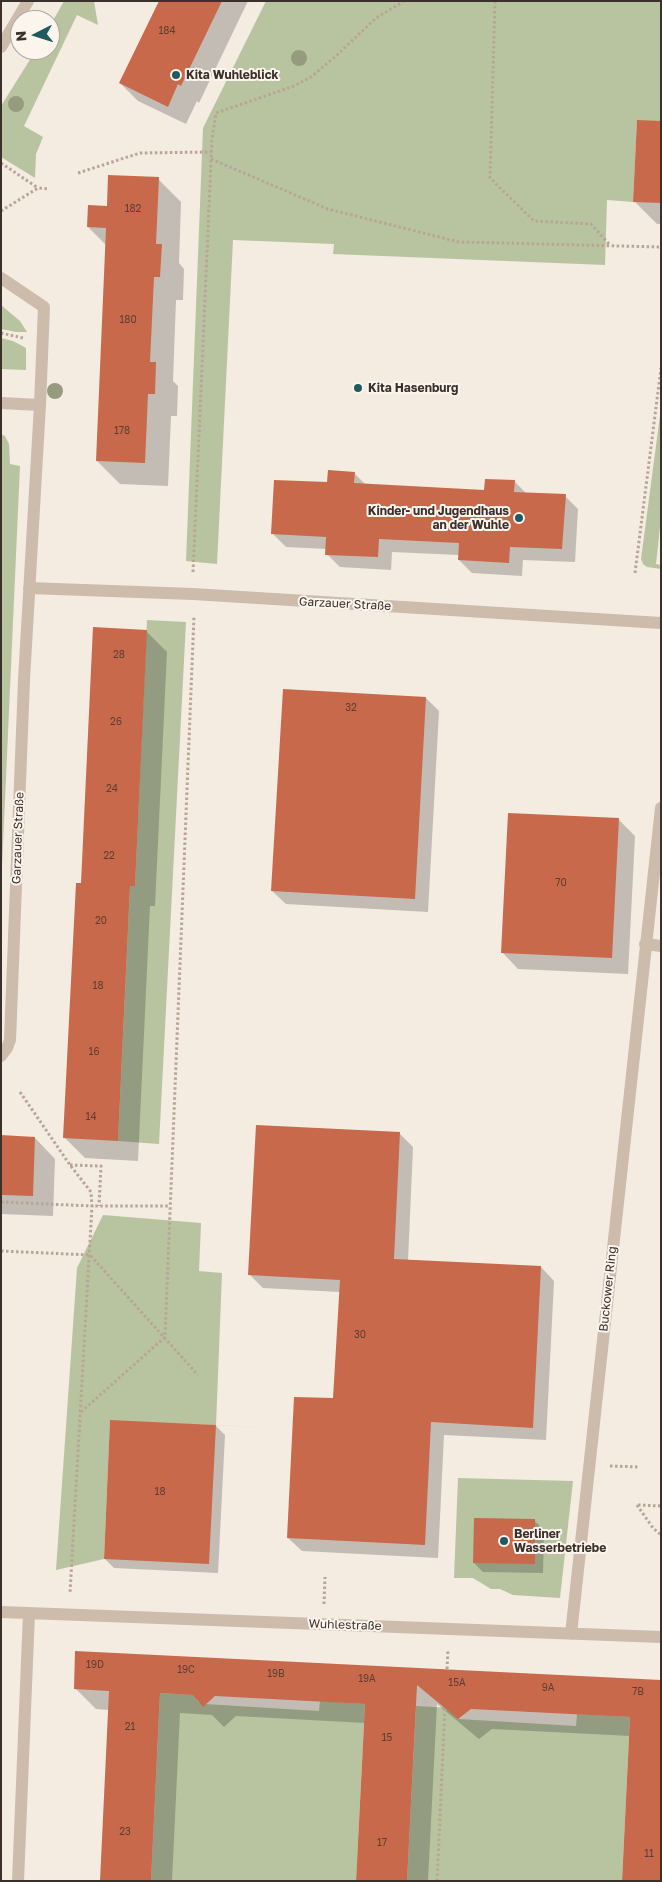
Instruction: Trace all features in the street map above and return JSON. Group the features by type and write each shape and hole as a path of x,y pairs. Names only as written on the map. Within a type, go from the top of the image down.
{"street":[{"path":"1,46 28,1"},
{"name":"Garzauer Straße","path":"1,278 44,306 24,680 10,1040 1,1056"},
{"path":"1,403 40,405"},
{"name":"Garzauer Straße","path":"29,588 193,594 661,623"},
{"name":"Buckower Ring","path":"571,1634 661,808"},
{"path":"645,944 661,946"},
{"name":"Wuhlestraße","path":"1,1612 69,1613 661,1637"},
{"path":"18,1881 29,1613"}],"path":[{"path":"193,577 211,159 216,113 294,86 311,77 376,18 404,1"},
{"path":"495,1 490,178 534,221 591,224 609,245"},
{"path":"78,173 140,153 212,152"},
{"path":"211,159 328,209 459,242 661,247"},
{"path":"1,163 38,188 49,189"},
{"path":"1,211 38,188"},
{"path":"634,573 661,368"},
{"path":"81,1412 165,1337 194,617 193,594"},
{"path":"20,1092 91,1192 90,1255 69,1613"},
{"path":"70,1165 101,1166 99,1206"},
{"path":"1,1202 92,1206 170,1206"},
{"path":"1,1251 90,1255 198,1375"},
{"path":"589,1465 639,1467"},
{"path":"661,1506 637,1505 653,1528 661,1535"},
{"path":"322,1624 325,1577"},
{"path":"438,1881 445,1708"}],"green space":[{"path":"64,1 94,1 98,25 77,15 60,51 59,10"},
{"path":"266,1 661,1 661,121 637,121 633,202 607,200 605,265 333,254 334,244 233,240 217,564 186,561 203,128"},
{"path":"30,60 56,60 24,126 43,137 36,154 35,178 1,157 1,106"},
{"path":"1,305 20,321 27,332 1,329"},
{"path":"1,338 13,341 26,348 26,370 1,369"},
{"path":"661,408 661,518 656,564 661,565 661,569 647,567 641,559"},
{"path":"1,434 5,436 9,444 10,464 20,466 1,889"},
{"path":"147,620 186,622 159,1144 118,1141 130,886 135,886"},
{"path":"103,1215 201,1223 199,1271 222,1273 216,1425 264,1427 110,1421 104,1559 56,1570 77,1268"},
{"path":"458,1478 573,1481 560,1598 513,1595 500,1589 491,1589 473,1578 454,1578"},
{"path":"160,1693 196,1695 198,1702 205,1704 319,1711 320,1701 365,1704 356,1881 151,1881"},
{"path":"416,1706 451,1708 459,1719 576,1726 577,1714 630,1717 622,1881 407,1881"}],"building":[{"path":"159,1 222,1 181,86 178,84 168,107 119,83"},
{"path":"637,120 661,121 661,203 633,202"},
{"path":"108,175 159,177 156,244 162,244 160,277 154,277 150,362 156,362 155,394 148,394 145,463 96,461 106,228 87,227 88,205 107,206"},
{"path":"328,470 355,472 354,483 484,490 485,479 515,480 514,492 566,494 562,549 510,547 509,563 458,560 459,543 379,539 378,557 325,555 326,537 271,534 274,480 327,482"},
{"path":"93,627 147,630 135,886 130,886 118,1141 63,1138 76,883 81,883"},
{"path":"283,689 426,697 415,899 271,891"},
{"path":"508,813 619,818 612,958 501,953"},
{"path":"256,1125 400,1132 394,1259 541,1266 533,1428 431,1422 425,1545 287,1538 294,1397 333,1398 340,1280 248,1275"},
{"path":"1,1135 35,1137 33,1196 1,1195"},
{"path":"110,1420 216,1425 209,1564 104,1559"},
{"name":"Berliner Wasserbetriebe","path":"474,1518 535,1519 535,1564 473,1563"},
{"path":"75,1651 661,1680 661,1881 622,1881 630,1717 471,1709 458,1719 417,1685 407,1881 356,1881 365,1704 215,1696 203,1707 193,1695 160,1693 151,1881 100,1881 109,1691 74,1689"}],"place":[{"name":"Kita Wuhleblick","path":"176,75"},
{"name":"Kita Hasenburg","path":"358,388"},
{"name":"Kinder- und Jugendhaus an der Wuhle","path":"519,518"},
{"name":"Berliner Wasserbetriebe","path":"504,1541"}]}
